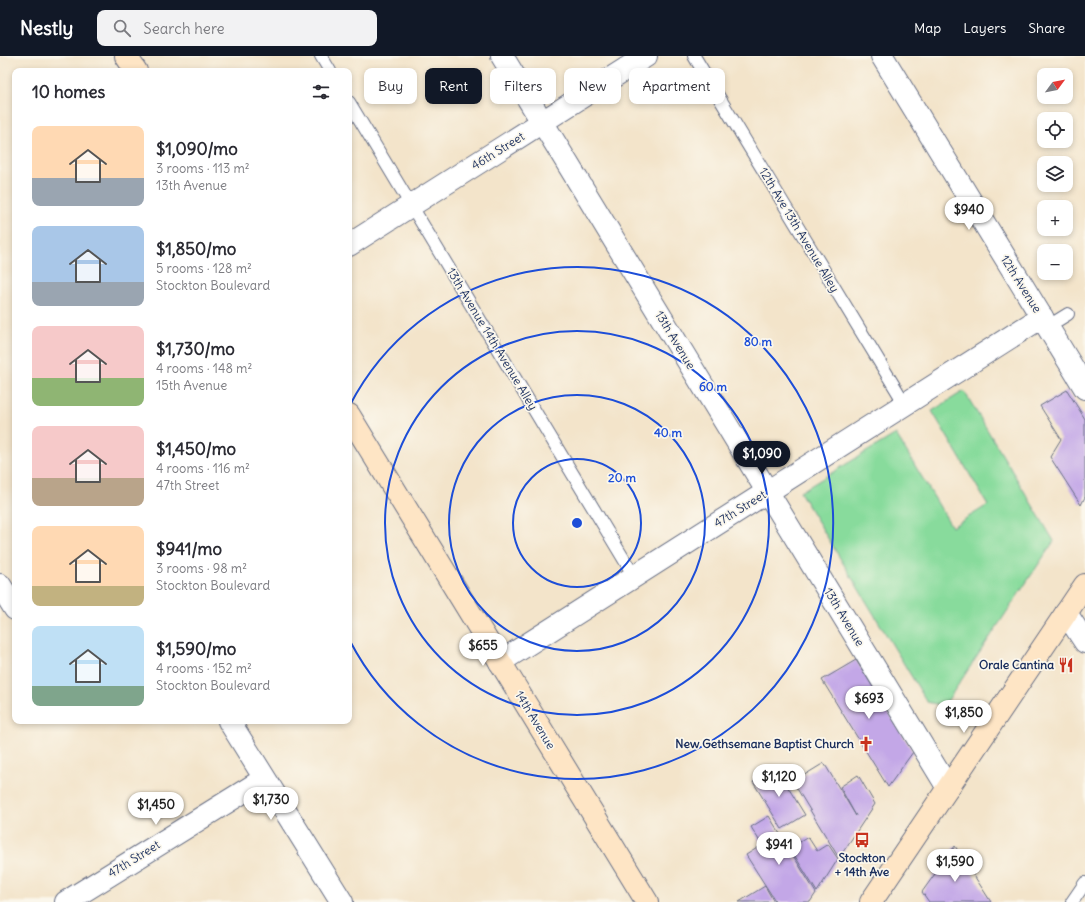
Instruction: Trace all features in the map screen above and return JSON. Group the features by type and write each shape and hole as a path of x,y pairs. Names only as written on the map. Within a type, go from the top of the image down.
{"street":[{"path":"126,56 134,68"},
{"name":"13th Avenue","path":"502,56 948,788"},
{"name":"46th Street","path":"352,243 646,56"},
{"name":"12th Avenue","path":"882,56 1085,388"},
{"name":"47th Street","path":"500,662 905,404 1044,322"},
{"name":"14th Avenue","path":"352,420 646,902"},
{"path":"0,585 12,604"},
{"path":"871,902 1085,586"},
{"path":"0,618 12,611"},
{"path":"1066,613 1085,642"},
{"path":"231,724 342,902"},
{"name":"47th Street","path":"66,902 264,779"}],"lane":[{"path":"321,56 328,68"},
{"name":"12th Ave 13th Avenue Alley","path":"694,56 905,404"},
{"name":"13th Avenue 14th Avenue Alley","path":"352,107 634,576"},
{"path":"1044,322 1068,314"},
{"path":"1072,902 1085,883"}],"green space":[{"path":"964,391 1054,541 944,706 927,702 800,492 896,434 952,527 988,505 932,411"}],"building":[{"path":"1067,390 1085,419 1085,497 1081,505 1050,457 1061,439 1040,406"},
{"path":"856,660 913,752 888,787 822,680"},
{"path":"824,763 856,816 840,787 858,775 875,804 839,858 793,782"},
{"path":"776,768 805,815 782,829 753,782"},
{"path":"769,816 816,893 810,902 776,902 746,855 762,845 751,827"},
{"path":"808,837 817,851 828,844 838,859 817,892 790,848"},
{"path":"955,846 991,902 929,902 922,892"},
{"path":"765,886 774,902 739,902"}],"place":[{"name":"Orale Cantina","path":"1066,665"},
{"name":"New Gethsemane Baptist Church","path":"866,744"},
{"name":"Stockton + 14th Ave","path":"862,840"}]}
